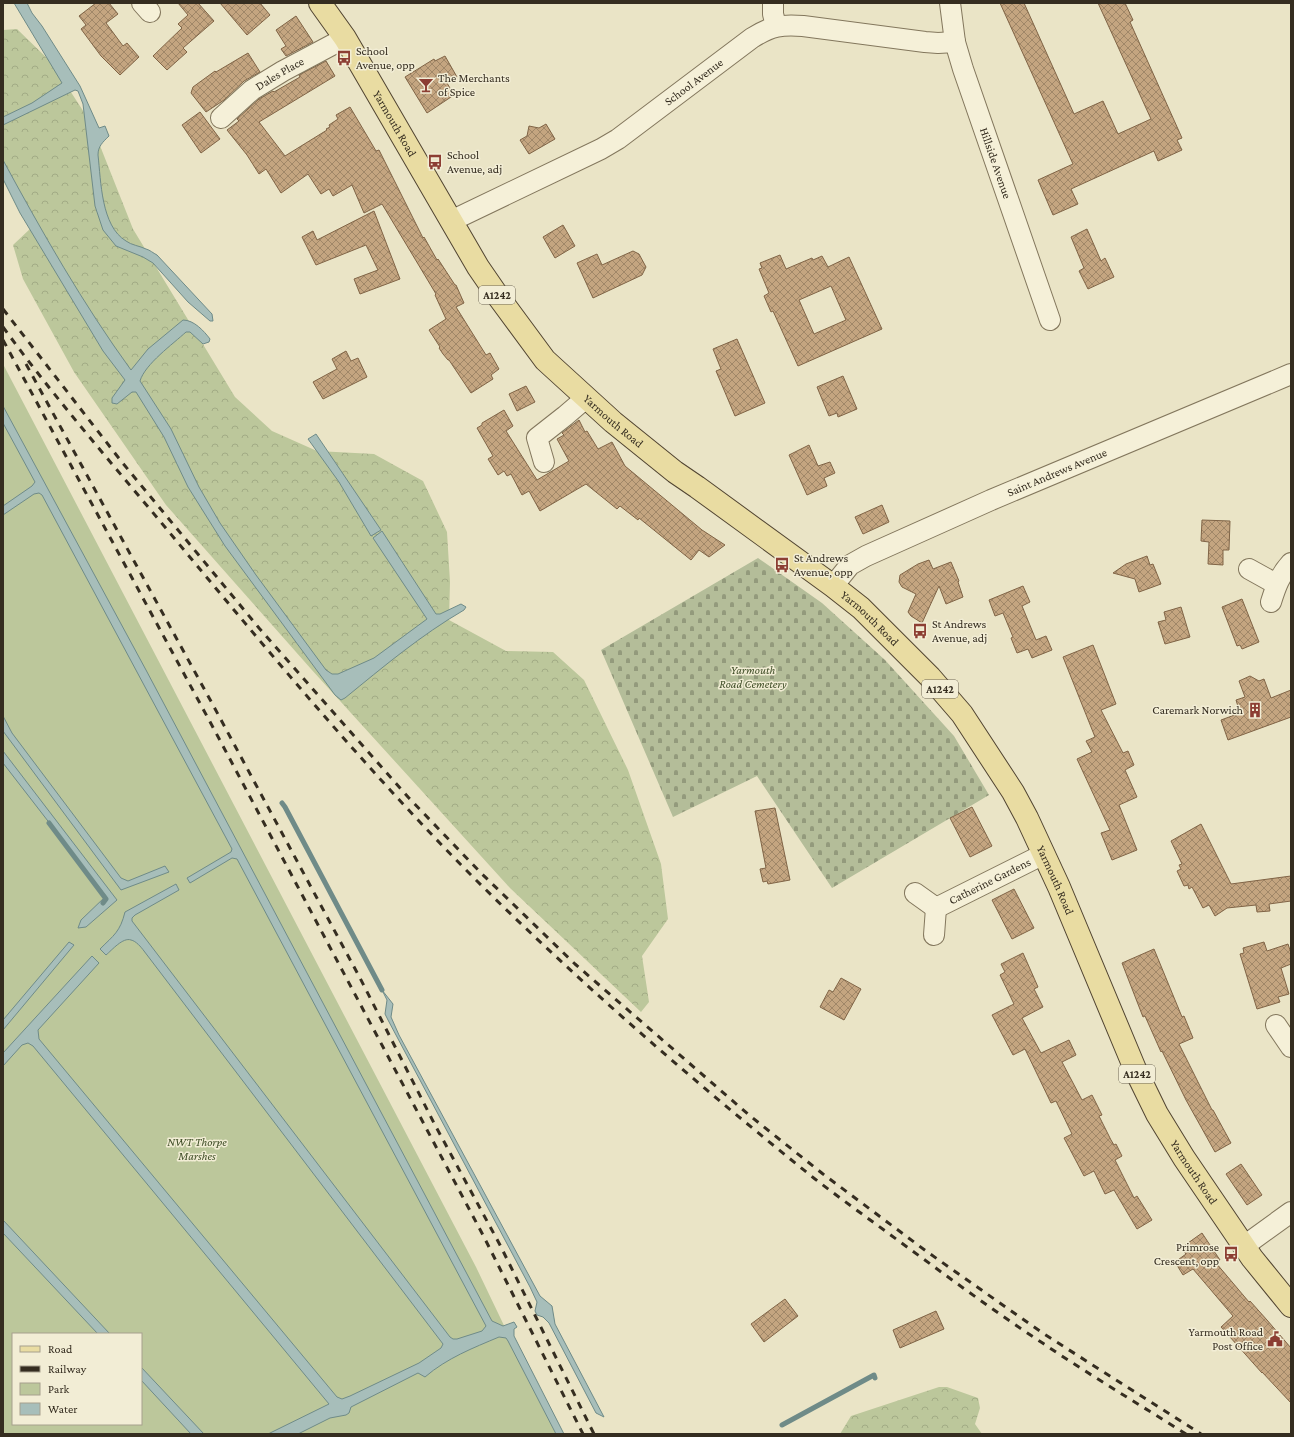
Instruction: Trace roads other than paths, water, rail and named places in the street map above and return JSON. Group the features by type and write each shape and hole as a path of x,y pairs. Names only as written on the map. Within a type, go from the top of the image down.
{"main road":[{"name":"Yarmouth Road","path":"320,3 346,38 478,267 545,360 613,422 675,472 833,586 861,608 930,677 962,714 1013,792 1027,818 1044,854 1135,1069 1157,1114 1184,1158 1252,1258 1291,1306"}],"street":[{"path":"773,3 773,14 776,26"},
{"name":"Hillside Avenue","path":"950,3 955,42 965,76 1050,320"},
{"name":"School Avenue","path":"451,221 601,148 618,138 752,38 763,31 776,26 803,26 924,42 955,42"},
{"name":"Dales Place","path":"221,118 252,90 282,71 346,38"},
{"name":"Saint Andrews Avenue","path":"833,586 850,565 866,556 992,500 1291,374"},
{"path":"544,462 532,439 565,416 586,398"},
{"path":"1249,569 1274,593 1283,571 1291,563"},
{"name":"Catherine Gardens","path":"936,908 1044,854"},
{"name":"Catherine Gardens","path":"915,893 936,908"},
{"name":"Catherine Gardens","path":"934,935 936,908"},
{"path":"1276,1025 1291,1047"},
{"path":"1244,1246 1291,1212"}],"water":[{"path":"14,3 27,3 80,86 99,128 105,126 109,136 100,147 98,155 104,202 112,225 118,234 128,242 147,249 157,255 212,314 213,321 210,321 188,302 153,263 143,257 116,246 103,230 95,206 83,104 78,91 75,90 3,125 3,117 32,103 62,83"},
{"path":"3,160 64,267 96,319 131,370 148,349 183,320 187,320 195,324 202,329 210,339 209,342 203,344 190,332 186,332 153,361 147,368 140,381 171,429 199,487 220,523 256,575 326,670 332,674 338,674 374,658 427,619 373,538 382,531 436,614 440,614 461,604 466,607 464,610 417,641 345,698 341,700 335,695 225,546 188,487 164,437 136,392 132,392 117,404 112,403 112,398 125,380 103,351 20,213 3,179"},
{"path":"3,406 146,670 492,1321 503,1326 514,1322 517,1327 514,1329 514,1336 564,1434 556,1434 508,1341 506,1338 499,1337 451,1359 433,1370 425,1377 418,1373 351,1407 349,1413 346,1415 330,1418 298,1434 268,1434 329,1404 33,1046 28,1043 22,1045 3,1066 3,1053 92,956 99,963 38,1030 39,1039 337,1397 342,1399 350,1396 419,1363 441,1348 443,1344 138,944 131,940 125,940 106,955 100,949 119,929 125,912 176,884 179,890 135,915 132,918 132,921 450,1337 457,1339 482,1331 486,1326 237,859 232,858 190,883 187,878 231,852 232,849 42,495 39,493 34,494 3,515 3,506 32,486 35,482 3,423"},
{"path":"316,434 381,530 371,536 339,482 308,439"},
{"path":"3,716 12,733 121,878 128,881 165,866 169,872 121,890 3,731"},
{"path":"3,751 117,900 86,927 78,928 81,920 106,896 3,763"},
{"path":"69,942 74,945 3,1030 3,1020"},
{"path":"382,990 393,1004 391,1017 399,1035 540,1296 552,1306 555,1324 604,1417 596,1413 549,1323 543,1317 537,1315 535,1311 537,1302 530,1287 385,1014 387,1000"},
{"path":"3,1220 109,1333 97,1333 3,1233"},
{"path":"142,1368 204,1434 191,1434 142,1381"}],"waterway":[{"path":"282,803 382,990"},
{"path":"49,823 106,899 103,903"},
{"path":"782,1425 874,1375 875,1378"}],"railway":[{"path":"3,309 121,461 259,628 408,797 481,873 575,964 749,1115 823,1174 926,1251 1044,1334 1201,1434"},
{"path":"3,327 46,384 92,440 255,635 363,760 438,842 558,959 728,1108 826,1188 1007,1319 1077,1366 1186,1434"},
{"path":"3,340 215,731 484,1237 583,1434"},
{"path":"26,364 213,705 360,978 435,1125 500,1245 594,1434"}],"place":[{"name":"School Avenue, opp","path":"344,58"},
{"name":"The Merchants of Spice","path":"426,85"},
{"name":"School Avenue, adj","path":"435,162"},
{"name":"St Andrews Avenue, opp","path":"782,565"},
{"name":"St Andrews Avenue, adj","path":"920,631"},
{"name":"Caremark Norwich","path":"1255,710"},
{"name":"Primrose Crescent, opp","path":"1231,1254"},
{"name":"Yarmouth Road Post Office","path":"1275,1339"}],"park label":[{"name":"Yarmouth Road Cemetery","path":"753,677"},
{"name":"NWT Thorpe Marshes","path":"197,1149"}]}
